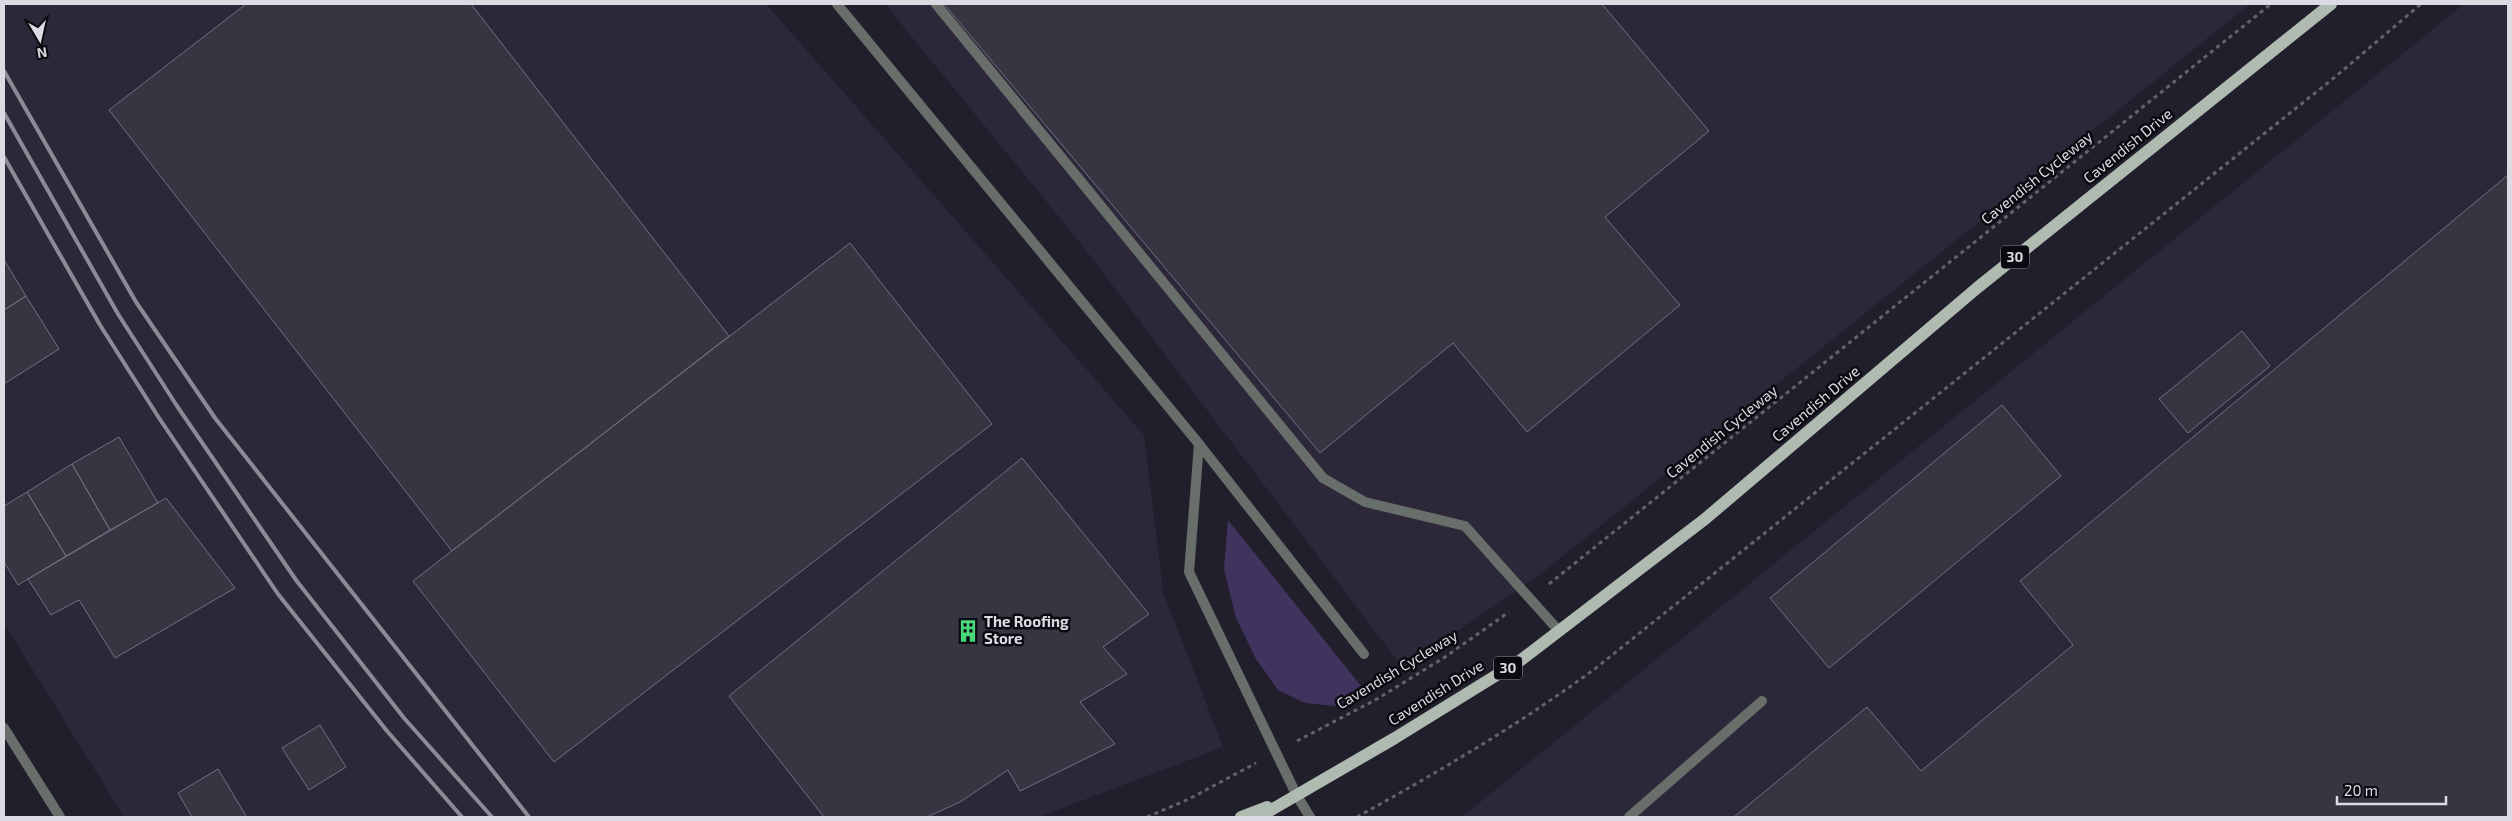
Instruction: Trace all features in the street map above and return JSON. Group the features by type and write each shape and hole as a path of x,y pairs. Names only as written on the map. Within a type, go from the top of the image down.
{"main road":[{"name":"Cavendish Drive","path":"1259,817 1298,796 1521,660 1705,519 1977,288 2332,4"},
{"name":"Cavendish Drive","path":"1241,817 1298,796"}],"street":[{"path":"837,4 1199,444 1364,654"},
{"path":"936,4 1323,478 1365,502 1465,526 1559,631"},
{"path":"1199,444 1189,572 1276,752 1310,817"},
{"path":"1629,817 1762,701"},
{"path":"4,728 60,817"}],"path":[{"name":"Cavendish Cycleway","path":"1147,817 1189,799 1377,699 1445,657 1529,598 1749,425 2271,4"},
{"path":"1357,817 1439,772 1524,719 1596,668 2336,77 2421,4"}],"shaded area":[{"path":"4,4 766,4 1144,435 1163,592 1223,747 1039,817 124,817 4,623"},
{"path":"885,4 2250,4 1538,576 1403,668 1078,240"},
{"path":"2464,4 2508,4 2508,817 1462,817"},
{"path":"1228,520 1365,691 1335,706 1305,703 1278,690 1256,659 1236,618 1224,569"}],"building":[{"path":"246,4 471,4 729,336 452,551 109,110"},
{"path":"944,4 1602,4 1709,131 1605,217 1680,305 1527,432 1453,343 1320,453"},
{"path":"2508,175 2508,817 1734,817 1867,707 1921,771 2073,645 2020,581"},
{"path":"850,243 992,424 554,762 413,581"},
{"path":"4,260 26,296 4,310"},
{"path":"26,296 59,349 4,384 4,310"},
{"path":"2242,331 2270,366 2188,433 2159,399"},
{"path":"2002,405 2061,476 1829,668 1770,598"},
{"path":"119,437 158,503 110,530 72,464"},
{"name":"The Roofing Store","path":"1022,458 1149,614 1103,647 1127,674 1080,702 1115,744 1020,791 1008,770 960,802 927,817 824,817 729,696"},
{"path":"72,464 110,530 66,556 27,492"},
{"path":"27,492 66,556 18,585 4,562 4,506"},
{"path":"166,498 235,588 115,658 79,600 51,615 28,579"},
{"path":"320,725 346,767 309,790 282,748"},
{"path":"218,769 246,816 192,817 178,793"}],"railway":[{"path":"4,71 136,302 215,418 529,817"},
{"path":"4,113 118,314 177,406 296,580 404,718 492,817"},
{"path":"4,157 100,325 159,418 278,594 387,731 462,817"}],"place":[{"name":"The Roofing Store","path":"968,631"}]}
